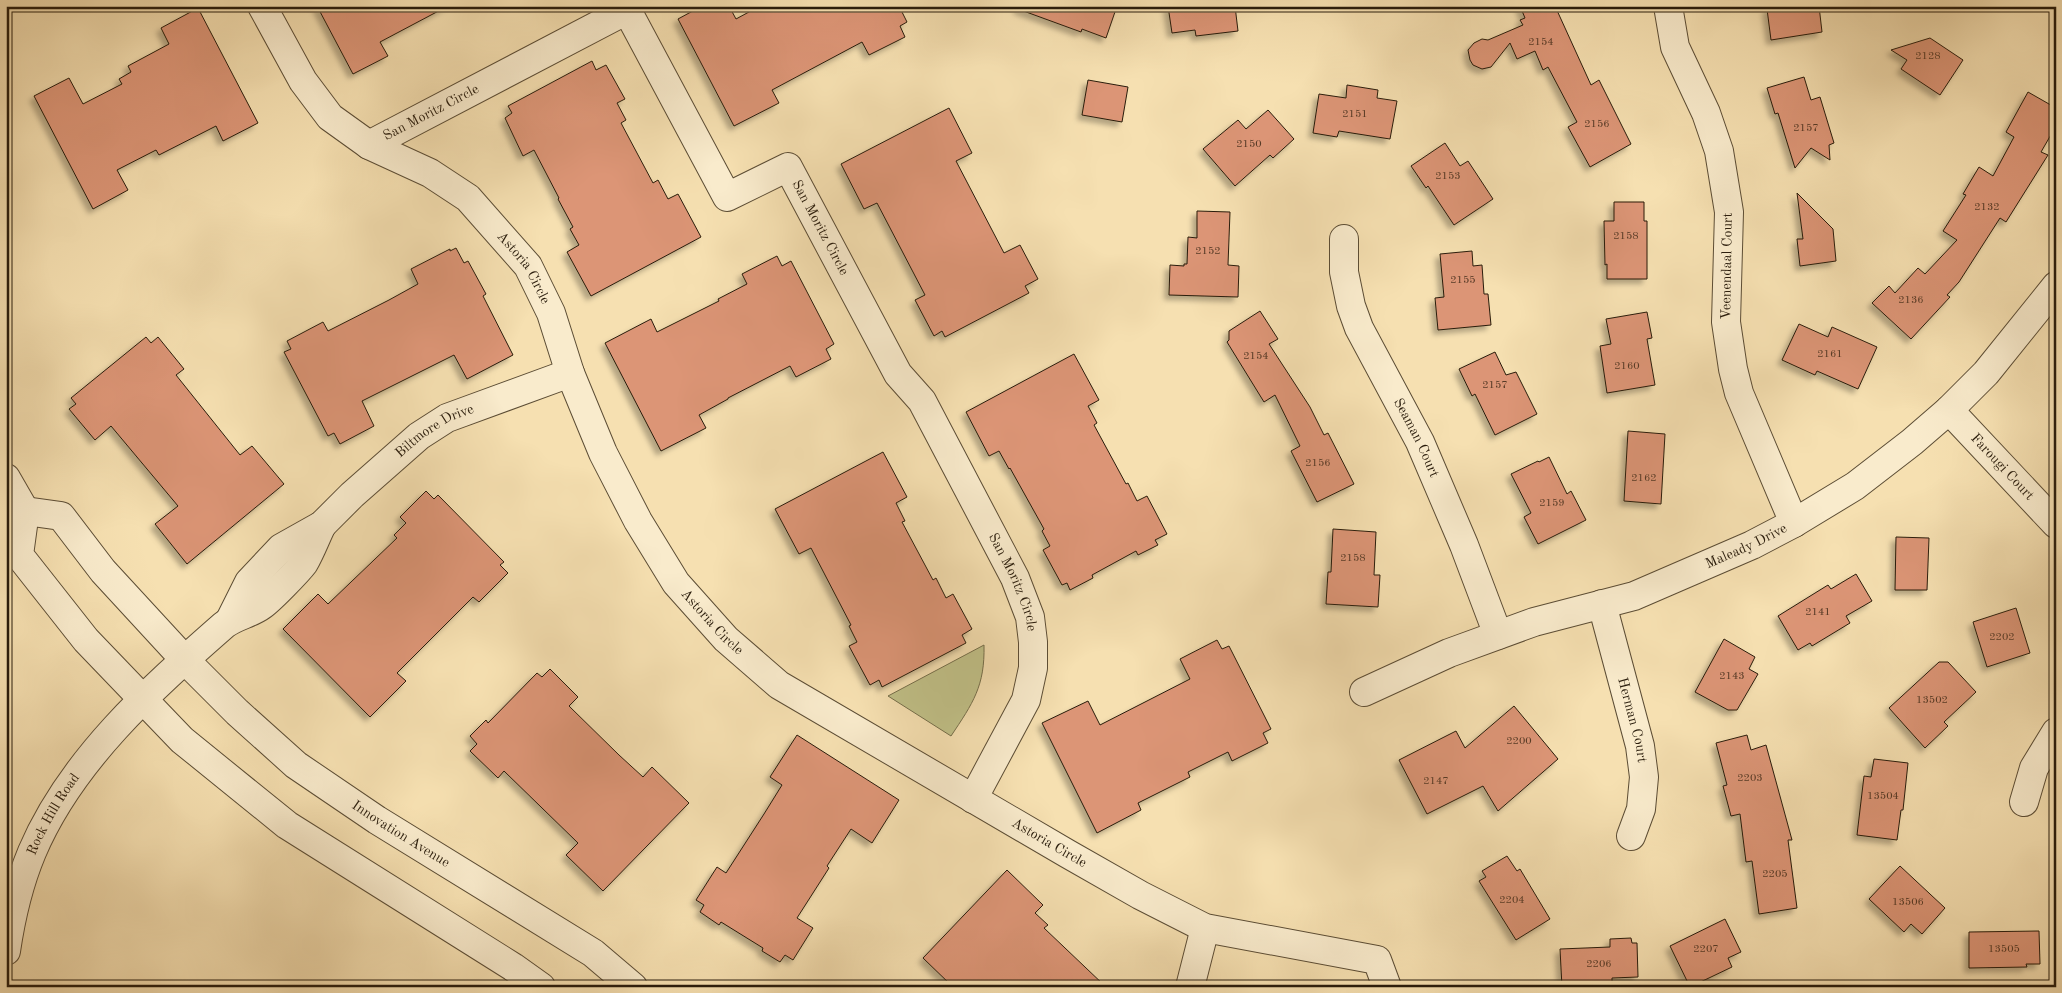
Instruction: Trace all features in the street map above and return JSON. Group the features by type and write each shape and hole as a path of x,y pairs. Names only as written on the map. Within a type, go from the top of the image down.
{"street":[{"name":"Astoria Circle","path":"262,6 303,81 330,117 369,145 438,178 468,198 498,229 528,266 551,313 570,373 603,453 638,521 676,583 726,639 779,685 1140,896 1205,928 1377,960 1387,987"},
{"name":"Veenendaal Court","path":"1668,6 1675,47 1706,113 1719,151 1729,212 1726,322 1732,368 1738,393 1794,523"},
{"name":"San Moritz Circle","path":"369,145 627,10 727,197 788,167 898,374 925,406 1015,578 1030,617 1033,642 1033,668 1026,700 973,799"},
{"name":"Seaman Court","path":"1344,239 1344,272 1351,306 1420,442 1464,545 1498,635"},
{"name":"Maleady Drive","path":"1364,692 1449,653 1534,622 1634,596 1752,545 1794,523 1855,486 1912,442 1949,410 1986,373 2056,286"},
{"name":"Biltmore Drive","path":"185,660 230,620 248,582 281,548 322,525 352,495 419,436 446,418 570,373"},
{"name":"Farougi Court","path":"1949,410 2056,524"},
{"path":"6,478 25,510 19,556 86,640 182,740 287,826 513,967 541,987"},
{"path":"25,510 61,516 103,572 185,660"},
{"name":"Herman Court","path":"1602,604 1640,746 1644,777 1641,809 1630,836"},
{"name":"Rock Hill Road","path":"6,951 20,885 32,852 52,811 89,760 141,699 185,660"},
{"name":"Innovation Avenue","path":"185,660 296,765 391,830 593,953 634,987"},
{"path":"2024,802 2034,768 2056,732"},
{"path":"1190,987 1205,928"}],"green space":[{"path":"984,645 980,683 966,714 951,736 888,696"}],"building":[{"path":"317,6 448,6 380,42 388,56 353,74"},
{"path":"702,6 729,6 736,19 760,6 899,6 907,22 900,26 905,37 869,55 862,42 772,90 779,103 734,126 678,19"},
{"path":"1018,6 1117,6 1106,38 1082,29 1081,32 1018,9"},
{"path":"1168,6 1235,6 1238,31 1196,36 1195,30 1172,33"},
{"path":"1520,6 1555,6 1591,85 1599,80 1631,144 1590,167 1568,127 1577,122 1548,67 1543,70 1535,51 1517,59 1510,43 1491,67 1482,69 1473,65 1468,50 1474,43 1482,39 1488,40 1523,25 1520,20 1525,18"},
{"path":"1770,6 1819,6 1822,32 1771,40 1767,9"},
{"path":"198,8 258,123 223,141 216,126 159,155 156,150 117,170 128,190 93,209 34,96 69,78 83,104 122,84 119,79 131,72 128,66 169,44 161,28"},
{"path":"1930,38 1963,60 1940,95 1901,69 1907,60 1891,50"},
{"path":"592,61 596,70 606,65 625,99 617,103 626,120 621,123 653,183 658,180 668,199 678,194 701,237 591,296 567,252 579,245 570,229 573,227 559,198 534,150 523,156 505,118 512,113 508,106"},
{"path":"1804,77 1811,100 1820,97 1834,143 1829,145 1830,160 1811,148 1795,168 1778,113 1775,114 1767,88"},
{"path":"1088,80 1128,87 1122,122 1082,115"},
{"path":"1347,85 1378,90 1377,98 1397,101 1390,139 1339,131 1337,137 1313,133 1319,94 1346,98"},
{"path":"2028,92 2056,108 2056,126 2041,152 2048,155 2006,222 2000,218 1959,282 1947,295 1950,297 1911,339 1872,303 1889,286 1895,293 1918,268 1925,274 1957,240 1943,231 1966,195 1963,194 1979,167 1993,176 2014,137 2006,132"},
{"path":"949,108 972,153 956,161 1004,253 1020,245 1038,279 1025,286 1029,293 945,337 942,331 934,336 915,300 925,295 877,203 864,209 841,164"},
{"path":"1268,110 1294,139 1273,158 1270,155 1235,186 1203,149 1238,120 1246,129"},
{"path":"1445,143 1460,166 1468,161 1493,199 1454,225 1428,186 1426,188 1411,166"},
{"path":"1797,193 1833,229 1836,261 1800,266 1797,239 1803,239"},
{"path":"1614,202 1644,202 1644,221 1647,221 1647,279 1607,279 1604,221 1614,221"},
{"path":"1197,211 1230,212 1228,265 1239,266 1238,297 1169,295 1170,265 1184,266 1184,264 1187,264 1188,237 1197,238"},
{"path":"456,248 464,263 468,261 486,294 483,296 513,355 467,379 454,355 362,401 374,426 340,444 334,433 328,436 284,352 291,349 287,341 323,322 328,331 389,300 418,284 411,269 450,249 450,251"},
{"path":"1472,251 1473,266 1482,265 1484,294 1488,294 1491,325 1438,330 1435,298 1444,297 1440,254"},
{"path":"777,256 782,266 791,261 834,344 826,349 831,359 796,377 790,366 728,398 699,415 706,428 661,451 605,343 651,319 657,332 719,301 718,299 747,284 742,274"},
{"path":"1260,311 1278,339 1269,344 1310,407 1324,435 1328,433 1354,484 1317,502 1291,451 1300,446 1275,395 1264,402 1227,342 1229,340 1229,331"},
{"path":"1647,312 1652,338 1647,339 1655,385 1607,393 1600,346 1611,344 1606,319"},
{"path":"1799,324 1828,337 1832,327 1877,347 1858,389 1817,371 1815,375 1782,360"},
{"path":"146,337 151,343 158,337 184,369 176,375 240,455 252,446 284,484 187,564 155,524 178,506 111,426 95,440 69,409 76,404 71,398"},
{"path":"1495,352 1506,375 1516,372 1537,414 1495,435 1475,394 1472,396 1459,369"},
{"path":"1074,354 1099,400 1088,406 1097,423 1094,425 1137,501 1147,496 1167,534 1155,540 1158,545 1138,555 1136,551 1092,575 1093,578 1070,590 1067,583 1062,585 1043,550 1050,546 1042,531 1044,529 1010,468 999,451 989,456 966,412"},
{"path":"1628,431 1665,434 1661,504 1624,501"},
{"path":"883,452 907,497 896,503 905,521 902,522 933,580 936,578 946,598 953,594 972,629 962,635 966,643 882,687 879,680 870,685 849,646 857,642 849,626 851,625 811,548 799,554 775,509"},
{"path":"1549,457 1567,494 1571,491 1586,520 1538,544 1524,517 1531,513 1511,474"},
{"path":"426,491 434,499 438,495 504,562 500,565 508,573 479,602 473,597 397,673 406,681 370,717 283,629 318,594 328,604 397,538 394,535 406,523 400,517"},
{"path":"1333,529 1376,532 1374,575 1380,575 1378,607 1326,604 1328,572 1331,572"},
{"path":"1896,537 1929,538 1927,590 1895,590"},
{"path":"1856,574 1872,601 1846,616 1850,623 1812,646 1810,643 1798,650 1778,616 1828,585 1831,589"},
{"path":"2016,608 2030,653 1987,667 1973,622"},
{"path":"1724,639 1755,657 1749,669 1758,674 1737,710 1728,710 1695,692"},
{"path":"1217,640 1222,649 1229,646 1271,729 1263,733 1268,743 1232,761 1228,752 1188,772 1190,777 1138,803 1141,810 1097,833 1042,723 1088,701 1100,725 1190,679 1180,659"},
{"path":"1939,662 1948,662 1976,692 1944,722 1948,726 1925,748 1889,708"},
{"path":"550,669 578,697 569,706 619,755 643,777 652,767 689,803 603,891 566,855 578,843 504,771 498,778 470,751 477,744 470,736 486,720 488,723 537,673 542,677"},
{"path":"1514,706 1558,759 1498,811 1483,786 1427,814 1399,760 1456,731 1465,748"},
{"path":"797,735 899,800 872,843 851,829 797,918 813,928 793,960 785,955 780,962 762,951 763,948 721,922 719,925 700,912 704,905 696,900 717,867 726,873 782,785 770,777"},
{"path":"1747,735 1751,750 1766,745 1792,840 1788,840 1797,908 1759,914 1752,861 1746,862 1740,814 1731,816 1723,786 1727,785 1716,743"},
{"path":"1874,759 1908,763 1903,810 1901,810 1897,840 1857,835 1864,776 1871,777"},
{"path":"1507,856 1517,871 1520,869 1550,919 1516,940 1479,881 1486,877 1482,871"},
{"path":"1900,866 1945,908 1922,934 1911,924 1904,932 1869,899"},
{"path":"1007,870 1043,905 1035,913 1048,925 1044,928 1106,987 953,987 923,958"},
{"path":"1725,919 1741,952 1728,958 1732,967 1690,987 1670,946"},
{"path":"2039,931 2040,964 2026,964 2027,967 1969,968 1969,932"},
{"path":"1631,938 1632,943 1637,943 1638,977 1612,978 1612,984 1562,987 1560,949 1610,947 1610,939"}]}
